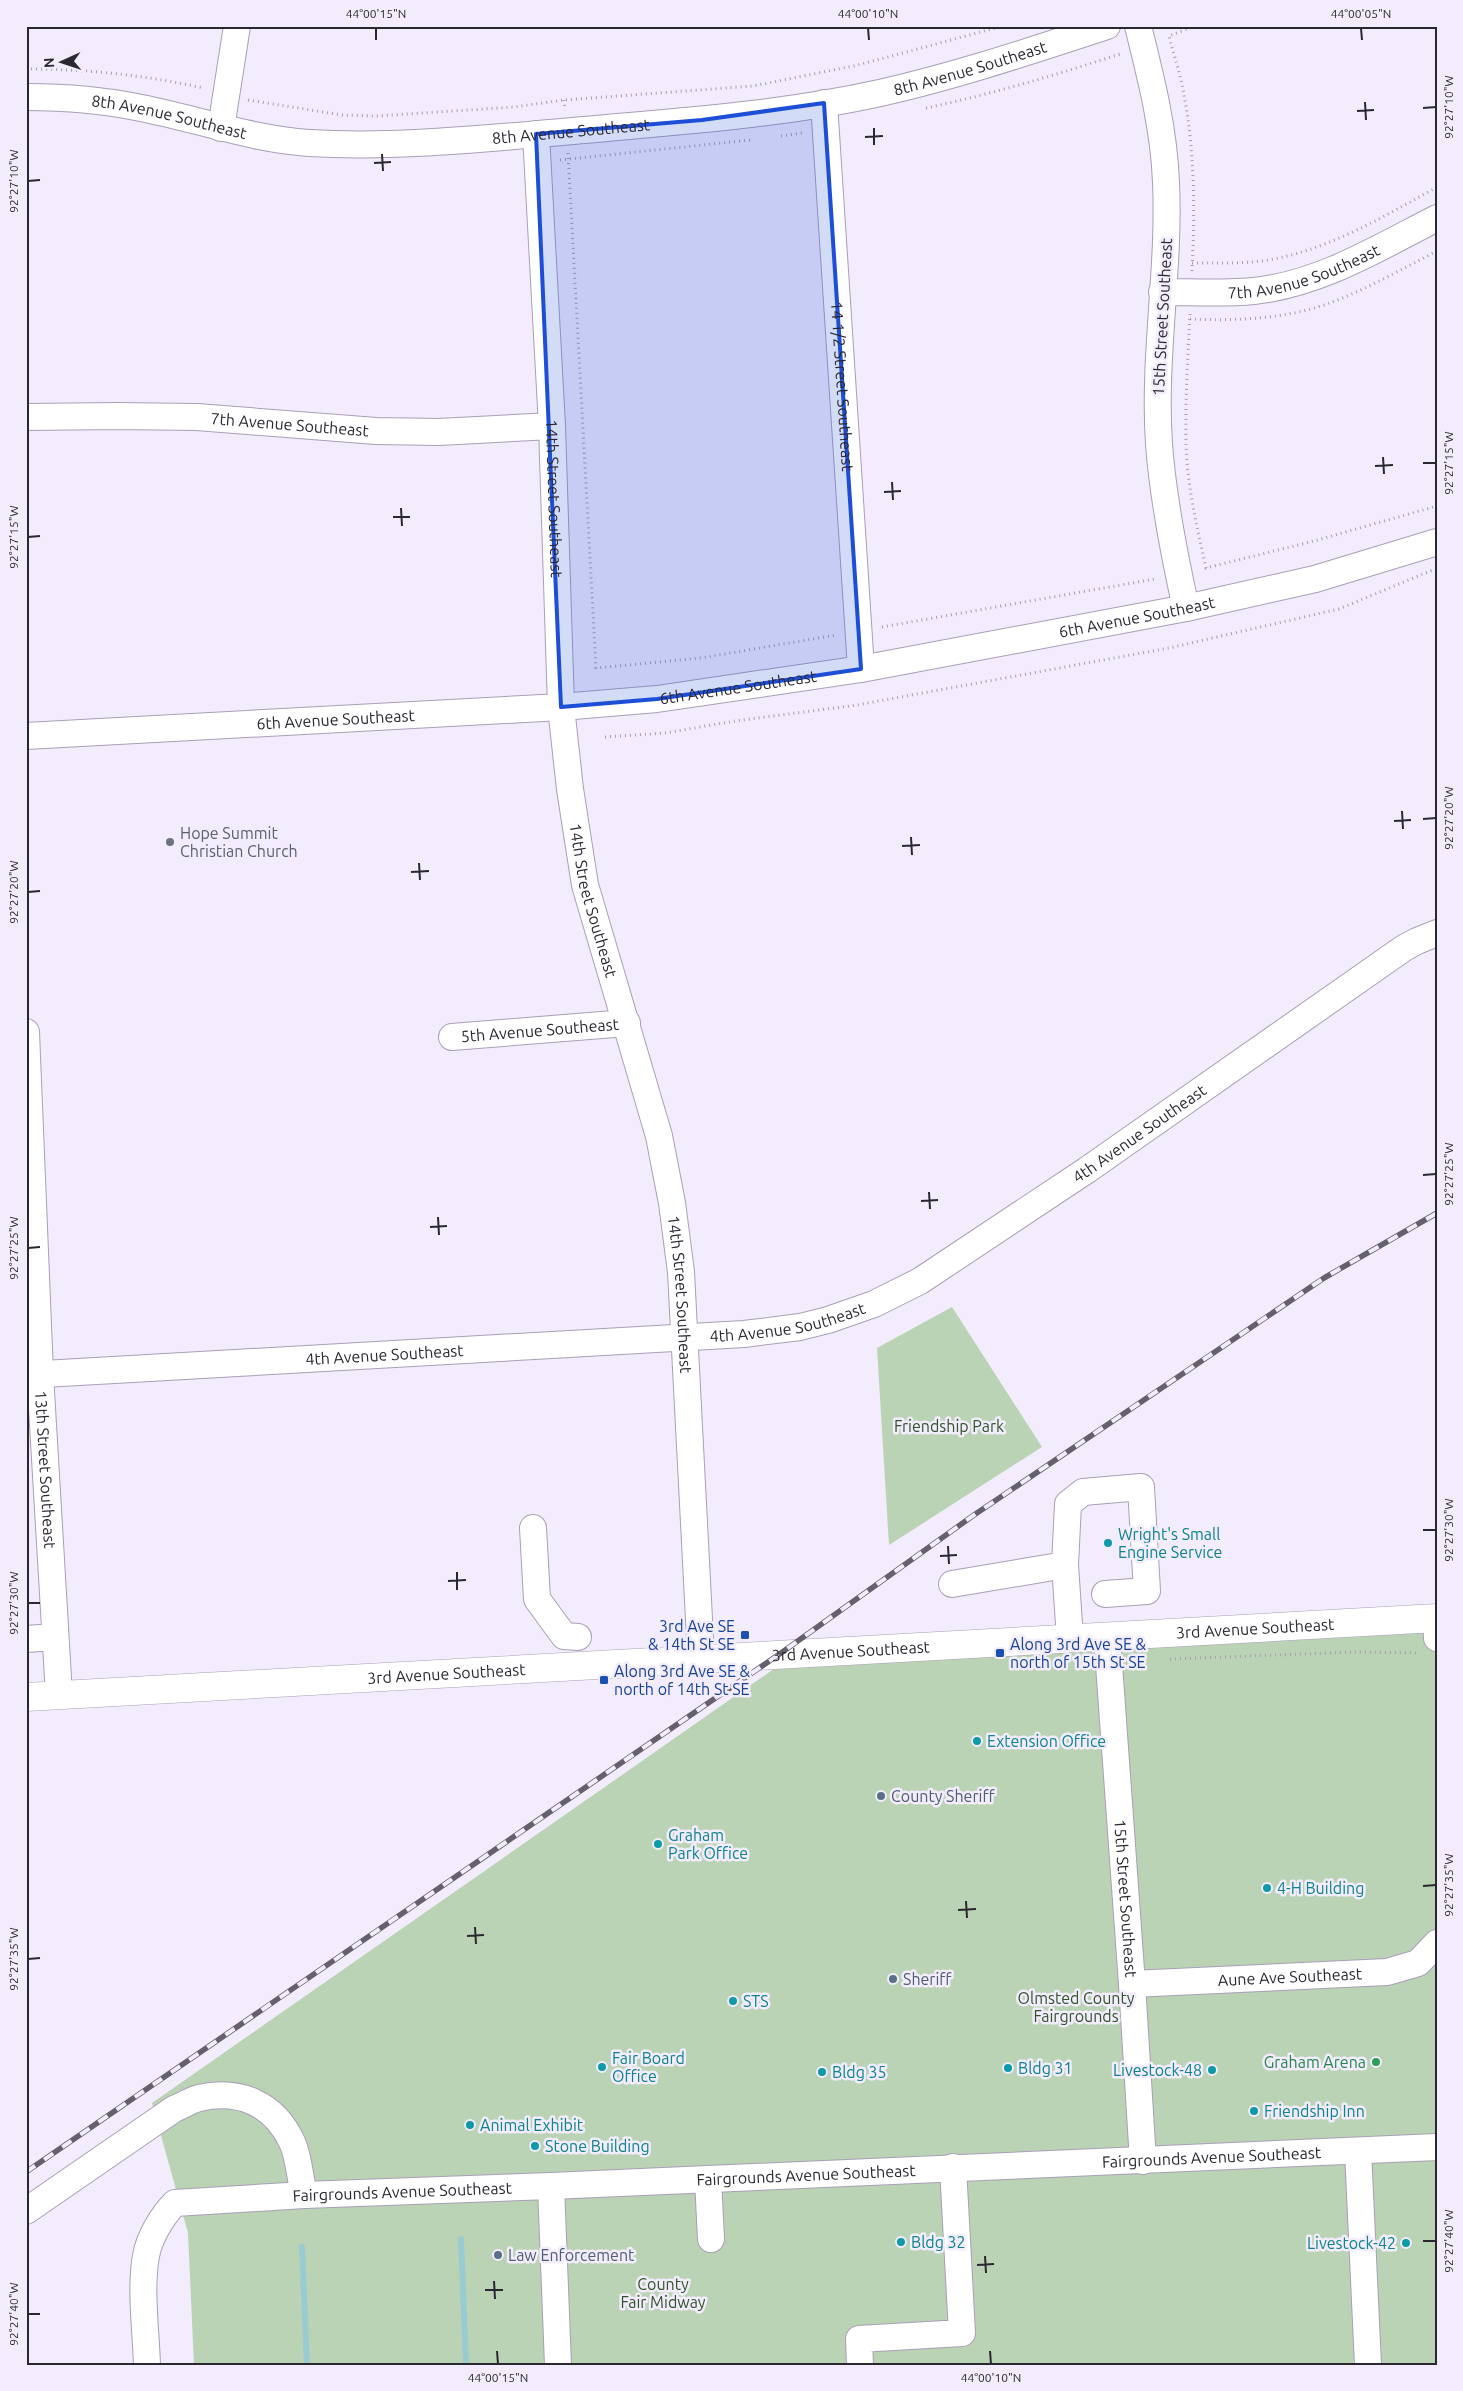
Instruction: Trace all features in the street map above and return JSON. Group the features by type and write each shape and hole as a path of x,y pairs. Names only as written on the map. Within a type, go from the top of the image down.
{"main road":[{"name":"3rd Avenue Southeast","path":"26,1697 701,1658 1107,1637 1434,1632"}],"street":[{"path":"221,128 237,26"},
{"name":"8th Avenue Southeast","path":"26,97 105,102 141,108 221,128 288,141 350,145 407,143 702,120 824,103 880,93 1027,52 1108,26"},
{"name":"15th Street Southeast","path":"1138,26 1153,86 1162,135 1166,182 1158,400 1159,443 1171,535 1186,608"},
{"name":"14 1/2 Street Southeast","path":"824,103 861,669"},
{"name":"14th Street Southeast","path":"536,134 552,426 561,707 585,885 602,947 627,1023 658,1136 667,1177 680,1272 701,1658"},
{"name":"7th Avenue Southeast","path":"1162,292 1231,292 1283,286 1326,273 1437,218"},
{"name":"7th Avenue Southeast","path":"26,418 117,416 197,418 376,431 430,432 552,426"},
{"name":"6th Avenue Southeast","path":"26,736 561,707 657,699 861,669 1186,608 1315,578 1437,542"},
{"name":"4th Avenue Southeast","path":"33,1374 744,1334 800,1327 860,1310 920,1281 1087,1170 1404,948 1437,933"},
{"name":"5th Avenue Southeast","path":"452,1037 627,1023"},
{"name":"13th Street Southeast","path":"27,1048 33,1374 59,1695"},
{"path":"1070,1639 1065,1565 1068,1504 1083,1492 1141,1487 1147,1591 1105,1594"},
{"path":"533,1528 537,1599 564,1636 578,1637"},
{"path":"952,1584 1065,1565"},
{"path":"26,1639 55,1637"},
{"name":"15th Street Southeast","path":"1107,1637 1143,2161"},
{"name":"Aune Ave Southeast","path":"1132,1984 1387,1972 1418,1963 1437,1943"},
{"path":"26,2211 174,2109 198,2098 221,2095 247,2097 273,2113 292,2142 304,2195"},
{"name":"Fairgrounds Avenue Southeast","path":"147,2365 144,2276 146,2255 164,2215 175,2203 304,2195 552,2186 953,2167 1143,2161 1437,2147"},
{"path":"1358,2151 1368,2365"},
{"path":"860,2365 859,2339 962,2333 953,2167"},
{"path":"708,2179 711,2240"},
{"path":"552,2186 558,2365"}],"path":[{"path":"257,102 342,115 377,116 514,107 564,100 753,86 858,65 1003,26"},
{"path":"1169,36 1195,26"},
{"path":"919,110 977,97 1067,72 1120,54"},
{"path":"26,69 61,69 137,74 201,88"},
{"path":"772,137 800,134"},
{"path":"754,140 568,159 596,668 701,658 829,636"},
{"path":"1192,263 1240,263 1269,260 1327,244 1437,187"},
{"path":"1190,319 1186,446 1194,514 1206,568 1314,541 1437,506"},
{"path":"605,737 665,733 735,721 857,705 1168,648 1339,610 1437,569"},
{"path":"882,626 1155,579"},
{"path":"1168,1660 1357,1652 1434,1632"}],"highlighted area":[{"path":"824,103 861,669 657,699 561,707 536,134 702,120"}],"green space":[{"name":"Friendship Park","path":"952,1307 1042,1447 889,1545 877,1348"},
{"name":"Olmsted County Fairgrounds","path":"1437,1631 1437,2365 194,2365 188,2233 152,2103 781,1664"}],"waterway":[{"path":"461,2239 466,2365"},
{"path":"302,2247 307,2365"}],"railway":[{"path":"26,2172 781,1653 974,1515 1324,1278 1437,1213"}],"place":[{"name":"Hope Summit Christian Church","path":"170,842"},
{"name":"Wright's Small Engine Service","path":"1108,1543"},
{"name":"3rd Ave SE & 14th St SE","path":"745,1635"},
{"name":"Along 3rd Ave SE & north of 15th St SE","path":"1000,1653"},
{"name":"Along 3rd Ave SE & north of 14th St SE","path":"604,1680"},
{"name":"Extension Office","path":"977,1741"},
{"name":"County Sheriff","path":"881,1796"},
{"name":"Graham Park Office","path":"658,1844"},
{"name":"4-H Building","path":"1267,1888"},
{"name":"Sheriff","path":"893,1979"},
{"name":"STS","path":"733,2001"},
{"name":"Graham Arena","path":"1376,2062"},
{"name":"Fair Board Office","path":"602,2067"},
{"name":"Bldg 31","path":"1008,2068"},
{"name":"Livestock-48","path":"1212,2070"},
{"name":"Bldg 35","path":"822,2072"},
{"name":"Friendship Inn","path":"1254,2111"},
{"name":"Animal Exhibit","path":"470,2125"},
{"name":"Stone Building","path":"535,2146"},
{"name":"Bldg 32","path":"901,2242"},
{"name":"Livestock-42","path":"1406,2243"},
{"name":"Law Enforcement","path":"498,2255"}],"park label":[{"name":"County Fair Midway","path":"663,2293"}]}
